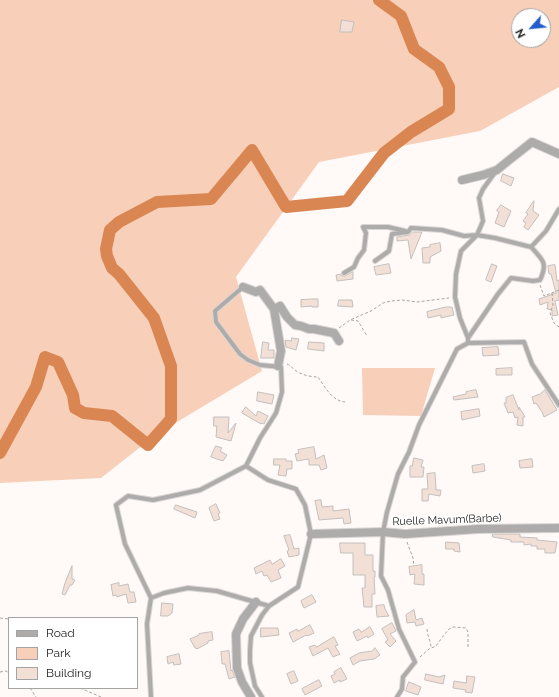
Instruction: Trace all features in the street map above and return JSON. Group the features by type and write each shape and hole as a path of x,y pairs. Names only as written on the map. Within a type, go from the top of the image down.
{"street":[{"path":"462,180 497,170 532,142 559,154"},
{"path":"244,287 256,292 260,290 274,309 281,351 281,364"},
{"path":"274,309 280,306 296,326 334,333 339,341"},
{"name":"Ruelle Mavum(Barbe)","path":"311,534 382,532 405,534 478,529 558,529"},
{"path":"251,697 242,682 237,668 236,634 243,619 256,602"}],"lane":[{"path":"468,343 468,338 460,318 455,297 456,274 461,250 476,235 483,221 479,198 482,189 497,170"},
{"path":"531,247 546,231 559,209"},
{"path":"344,273 354,267 364,250 366,233 363,227 388,227 408,232"},
{"path":"375,261 389,251 392,234 408,232 411,228 442,230 464,236 476,235 495,238 531,247 543,260 544,271 540,280 533,281 511,278 498,294 468,338"},
{"path":"151,697 147,624 151,598 125,544 116,505 128,496 152,500 200,490 246,466 260,438 276,413 282,392 281,364 260,364 248,360 240,354 216,322 215,311 244,287"},
{"path":"397,697 402,689 403,677 415,662 399,629 388,590 381,576 382,532 398,474 409,452 419,425 457,350 468,343 524,342 532,364 559,404"},
{"path":"246,466 268,480 296,490 305,505 311,534 298,587 269,606 262,615 251,636 250,663 255,686 262,697"},
{"path":"151,598 164,593 188,588 217,591 269,606"}],"path":[{"path":"538,280 544,296 559,290"},
{"path":"552,293 554,306 550,313 554,323 559,327"},
{"path":"334,333 350,320 391,300 417,302 455,297"},
{"path":"350,320 358,321 367,336"},
{"path":"281,364 291,366 296,371 309,376 318,377 333,398 340,402 345,402"},
{"path":"407,542 414,566"},
{"path":"415,662 428,649 436,646 444,635 454,627 466,628 468,632 468,647"},
{"path":"427,629 431,648"},
{"path":"82,689 101,697"}],"green space":[{"path":"0,0 559,0 559,87 480,131 319,162 236,277 262,371 157,434 101,478 0,483"},
{"path":"362,368 435,368 421,416 363,415"}],"building":[{"path":"342,20 354,22 352,32 340,32"},
{"path":"503,174 514,178 511,186 501,181"},
{"path":"534,201 533,211 539,215 528,230 524,227 526,223 523,221 528,214 526,213"},
{"path":"501,205 511,211 504,227 495,223 499,212 497,211"},
{"path":"413,232 422,232 411,259 408,240 397,241 397,237 409,235"},
{"path":"440,243 441,251 430,257 430,263 423,263 422,248"},
{"path":"389,264 391,273 376,275 374,267"},
{"path":"492,264 497,266 491,282 486,280"},
{"path":"555,265 557,281 559,280 559,300 555,301 558,315 552,316 552,310 547,309 548,302 540,305 539,299 556,293 551,274 549,274 548,266"},
{"path":"353,272 353,279 337,281 336,275 341,274 344,276"},
{"path":"318,299 318,307 301,307 301,300"},
{"path":"339,300 352,300 353,307 338,306"},
{"path":"452,307 454,315 441,318 441,315 428,318 427,312"},
{"path":"292,338 299,339 296,350 286,347 285,340 291,341"},
{"path":"263,342 269,343 268,350 274,350 274,358 261,358"},
{"path":"309,342 324,343 324,351 308,349"},
{"path":"498,347 499,355 483,356 482,348"},
{"path":"512,368 512,375 496,375 496,369"},
{"path":"476,390 478,397 454,400 453,397"},
{"path":"545,390 557,410 544,417 536,403 534,404 532,397"},
{"path":"258,392 274,395 272,404 257,401"},
{"path":"513,395 519,410 519,407 525,417 523,417 523,426 517,425 518,417 515,418 513,412 508,413 504,403 506,403 506,398"},
{"path":"246,407 256,416 258,411 268,416 264,424 261,424 242,413"},
{"path":"479,409 480,416 462,420 461,412"},
{"path":"214,417 229,417 228,433 236,423 231,441 216,437 217,426 214,426"},
{"path":"216,446 222,448 220,451 227,455 223,461 211,457"},
{"path":"314,447 316,459 324,455 327,468 321,470 319,465 309,465 309,459 297,461 295,454 299,453 298,450"},
{"path":"414,458 423,460 421,467 424,467 423,477 410,477 410,466 412,466"},
{"path":"274,459 286,459 286,461 292,461 292,469 287,469 286,476 278,475 280,465 274,465"},
{"path":"532,459 533,467 520,468 519,461"},
{"path":"484,464 485,471 473,473 472,466"},
{"path":"435,473 436,490 441,490 440,496 429,494 428,501 422,501 422,489 428,489 427,474"},
{"path":"321,500 322,507 333,506 333,511 349,509 351,523 344,524 343,518 319,520 315,501"},
{"path":"216,504 220,513 218,514 220,519 214,521 209,508"},
{"path":"176,505 197,512 195,518 174,509"},
{"path":"493,534 520,534 520,537 537,538 537,540 557,542 555,553 545,553 545,549 537,549 537,546 531,546 531,544 524,545 524,542 511,542 511,540 493,537"},
{"path":"290,535 294,549 299,548 299,555 289,557 287,551 289,550 284,536"},
{"path":"446,542 459,543 460,552 454,551 454,549 446,549"},
{"path":"340,543 365,543 365,555 373,555 375,594 372,594 372,607 364,607 362,588 365,588 365,575 353,575 353,553 341,553"},
{"path":"281,559 285,566 278,570 281,578 271,582 267,575 264,576 262,571 256,574 254,568 270,560 272,564"},
{"path":"422,565 424,585 414,584 415,574 410,575 409,567"},
{"path":"72,566 72,579 75,580 72,585 70,585 65,595 62,594"},
{"path":"119,583 119,586 128,584 130,592 134,592 136,602 128,603 126,594 117,597 116,595 113,596 111,585"},
{"path":"312,595 316,602 304,608 301,601"},
{"path":"162,603 173,604 172,613 168,616 161,616"},
{"path":"384,605 389,616 377,617 376,606"},
{"path":"414,610 416,620 422,618 424,624 416,626 415,622 407,623 406,615"},
{"path":"392,623 396,631 390,634 396,641 390,647 385,642 388,640 382,629"},
{"path":"310,625 314,633 307,636 306,635 293,642 289,633 297,629 298,631"},
{"path":"370,627 374,634 368,638 367,636 357,641 353,632 359,629 361,632"},
{"path":"261,628 278,628 279,635 261,637"},
{"path":"212,632 213,640 208,641 208,643 197,649 195,648 190,639 199,634"},
{"path":"334,637 338,645 335,646 340,654 333,657 328,648 313,656 309,647 315,645 316,647"},
{"path":"375,648 380,655 374,659 360,661 353,665 350,658 359,653 372,651"},
{"path":"229,651 231,671 232,670 235,677 229,679 225,664 222,664 221,652"},
{"path":"179,654 181,664 174,665 173,662 168,664 167,657"},
{"path":"341,668 347,679 334,683 331,676 335,674 334,672"},
{"path":"294,671 298,681 291,684 287,674"},
{"path":"426,674 439,677 445,675 443,684 425,680"},
{"path":"467,676 475,677 472,693 465,692 466,690 453,688 454,681 466,683"},
{"path":"319,680 322,686 305,695 302,689"},
{"path":"409,682 421,687 418,695 406,691"}],"waterway":[{"path":"0,453 36,387 45,357 58,362 73,395 75,408 84,413 112,416 148,445 171,419 171,366 154,318 119,274 112,268 107,256 106,249 110,230 119,222 157,202 211,199 252,150 286,207 347,201 384,153 411,132 449,109 449,87 439,67 414,49 401,16 379,0"}]}
